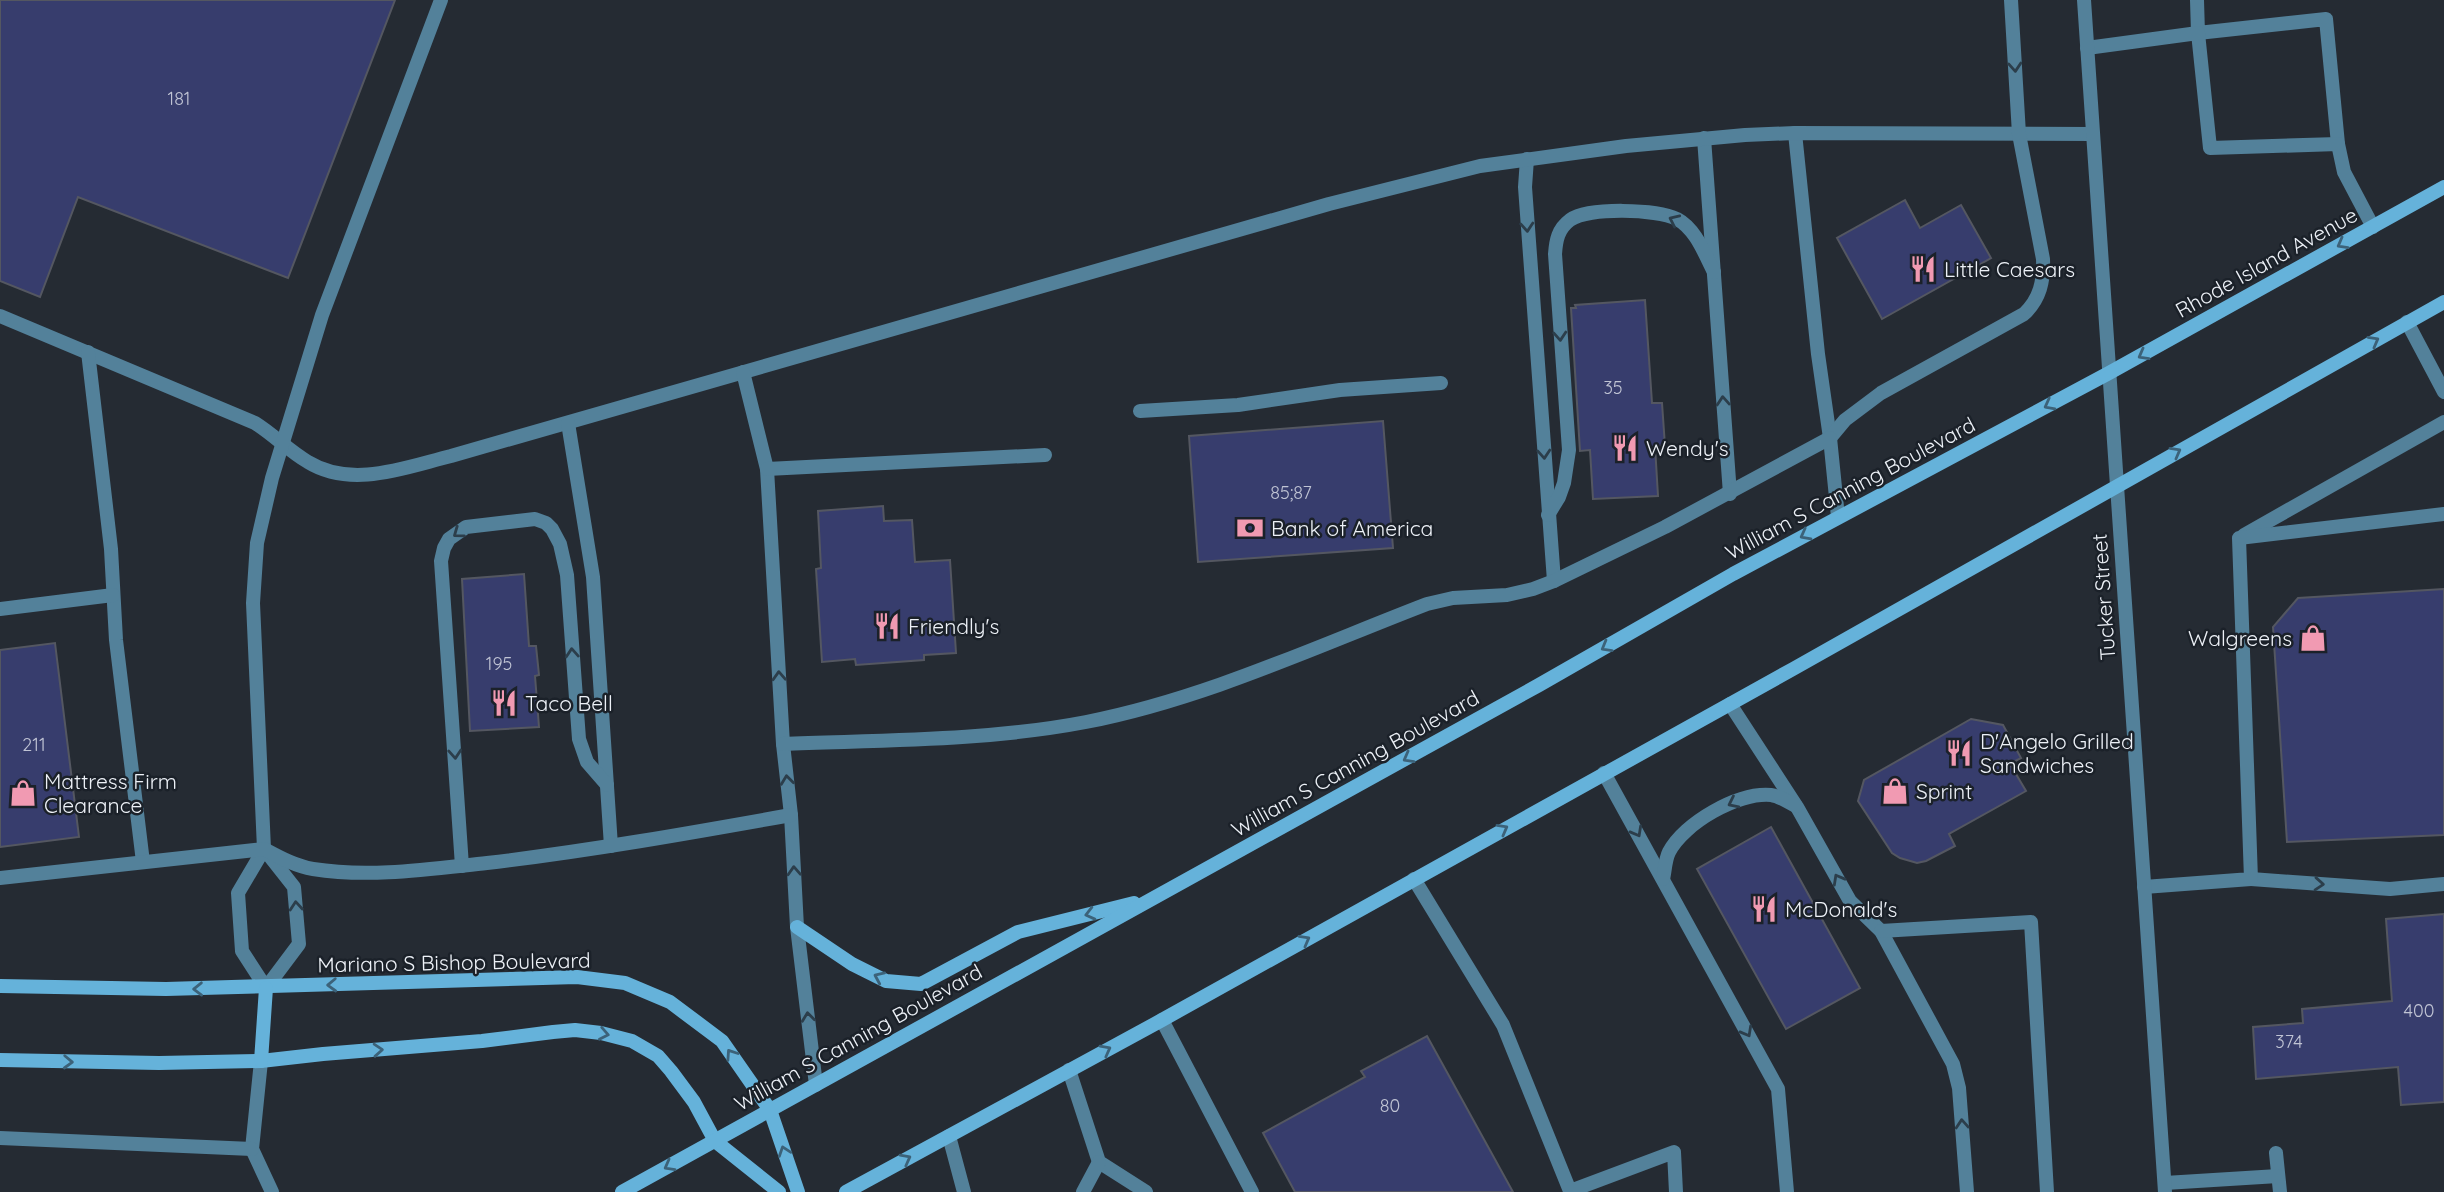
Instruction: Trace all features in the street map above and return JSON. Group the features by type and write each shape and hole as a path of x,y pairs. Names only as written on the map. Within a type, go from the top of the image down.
{"main road":[{"name":"Rhode Island Avenue","path":"2109,373 2444,187"},
{"path":"846,1192 1162,1020 1730,704 2444,302"},
{"name":"William S Canning Boulevard","path":"622,1192 1838,517 2109,373"},
{"path":"797,927 852,964 886,981 922,984 1018,932 1156,897"},
{"name":"Mariano S Bishop Boulevard","path":"0,986 266,988 577,977 625,983 670,1002 722,1041 770,1110 799,1192"},
{"path":"261,1061 266,988"},
{"path":"0,1060 159,1063 261,1061 575,1030 601,1033 632,1041 657,1056 671,1070 694,1102 715,1141 779,1192"}],"street":[{"path":"264,849 294,887 299,944 266,988 242,951 238,893 264,849 253,603 254,572 263,512 282,441 339,266 441,0"},
{"path":"783,744 1008,733 1087,722 1162,704 1427,604 1453,598 1507,595 1554,581 1730,494 1830,438 1845,420 1881,393 2024,314 2035,304 2043,275 2043,259 2020,134 2011,0"},
{"name":"Tucker Street","path":"2084,0 2165,1187"},
{"path":"2197,0 2210,148 2338,144"},
{"path":"2087,48 2326,19 2338,144 2344,172 2373,227"},
{"path":"1795,133 1838,517"},
{"path":"0,316 255,423 309,463 327,471 345,476 363,476 452,456 1329,204 1453,172 1527,159 1704,138 1795,133 2092,134"},
{"path":"1704,138 1730,494"},
{"path":"1527,159 1525,187 1554,581"},
{"path":"1548,515 1564,483 1569,450 1555,254 1556,240 1562,228 1569,221 1584,214 1630,211 1668,216 1685,225 1692,233 1714,272"},
{"path":"2407,323 2444,392"},
{"path":"88,352 111,549 116,640 144,862"},
{"path":"743,372 766,470 783,744 792,815 797,927 816,1084"},
{"path":"1140,411 1238,405 1340,390 1441,383"},
{"path":"2239,538 2444,422"},
{"path":"568,423 593,577 611,846"},
{"path":"766,470 1045,455"},
{"path":"2239,538 2444,514"},
{"path":"462,866 441,561 449,539 466,527 535,519 546,523 556,536 567,583 579,739 587,762 607,785"},
{"path":"2239,538 2251,879"},
{"path":"0,609 113,595"},
{"path":"1730,704 1797,807 1850,901 1881,931 1953,1064 1959,1088 1967,1192"},
{"path":"1604,773 1778,1089 1787,1192"},
{"path":"1663,879 1668,853 1684,833 1739,799 1775,795 1797,807"},
{"path":"0,878 264,849 284,860 310,868 335,872 390,872 462,866 611,846 792,815"},
{"path":"1414,879 1503,1025 1570,1191 1674,1152 1676,1192"},
{"path":"2144,887 2251,879 2390,889 2444,884"},
{"path":"1881,931 2031,922 2047,1192"},
{"path":"1162,1020 1252,1192"},
{"path":"261,1061 252,1149 272,1192"},
{"path":"1069,1070 1099,1161 1146,1192"},
{"path":"949,1136 964,1192"},
{"path":"0,1138 252,1149"},
{"path":"2276,1153 2280,1192"},
{"path":"1083,1192 1099,1161"},
{"path":"2165,1187 2278,1176"}],"building":[{"path":"0,0 395,0 288,278 78,197 40,297 0,281"},
{"path":"1905,200 1920,228 1961,205 1991,258 1882,319 1837,238"},
{"path":"1645,300 1652,403 1662,403 1665,446 1655,446 1658,496 1593,499 1590,450 1580,451 1571,308 1576,308 1575,305"},
{"path":"1383,421 1393,548 1198,562 1189,436"},
{"path":"883,506 884,521 912,520 915,562 950,560 956,653 924,655 924,660 856,665 855,659 822,662 816,569 821,568 818,511"},
{"path":"524,574 529,646 536,646 539,675 535,676 539,727 470,731 462,579"},
{"path":"2444,589 2444,835 2287,842 2273,627 2298,598"},
{"path":"55,643 79,837 0,847 0,650"},
{"path":"1971,719 2003,725 2021,758 2010,764 2026,791 1949,834 1955,846 1917,863 1900,858 1892,853 1858,801 1864,780"},
{"path":"1771,827 1860,988 1786,1029 1697,869"},
{"path":"2444,914 2444,1102 2401,1105 2398,1067 2256,1079 2253,1027 2303,1023 2302,1009 2392,1001 2386,919"},
{"path":"1427,1036 1513,1192 1295,1192 1263,1133 1365,1077 1361,1071"}],"place":[{"name":"Little Caesars","path":"1923,269"},
{"name":"Wendy's","path":"1625,448"},
{"name":"Bank of America","path":"1250,528"},
{"name":"Friendly's","path":"887,626"},
{"name":"Walgreens","path":"2313,638"},
{"name":"Taco Bell","path":"504,703"},
{"name":"D'Angelo Grilled Sandwiches","path":"1959,753"},
{"name":"Sprint","path":"1895,791"},
{"name":"Mattress Firm Clearance","path":"23,793"},
{"name":"McDonald's","path":"1764,909"}]}
